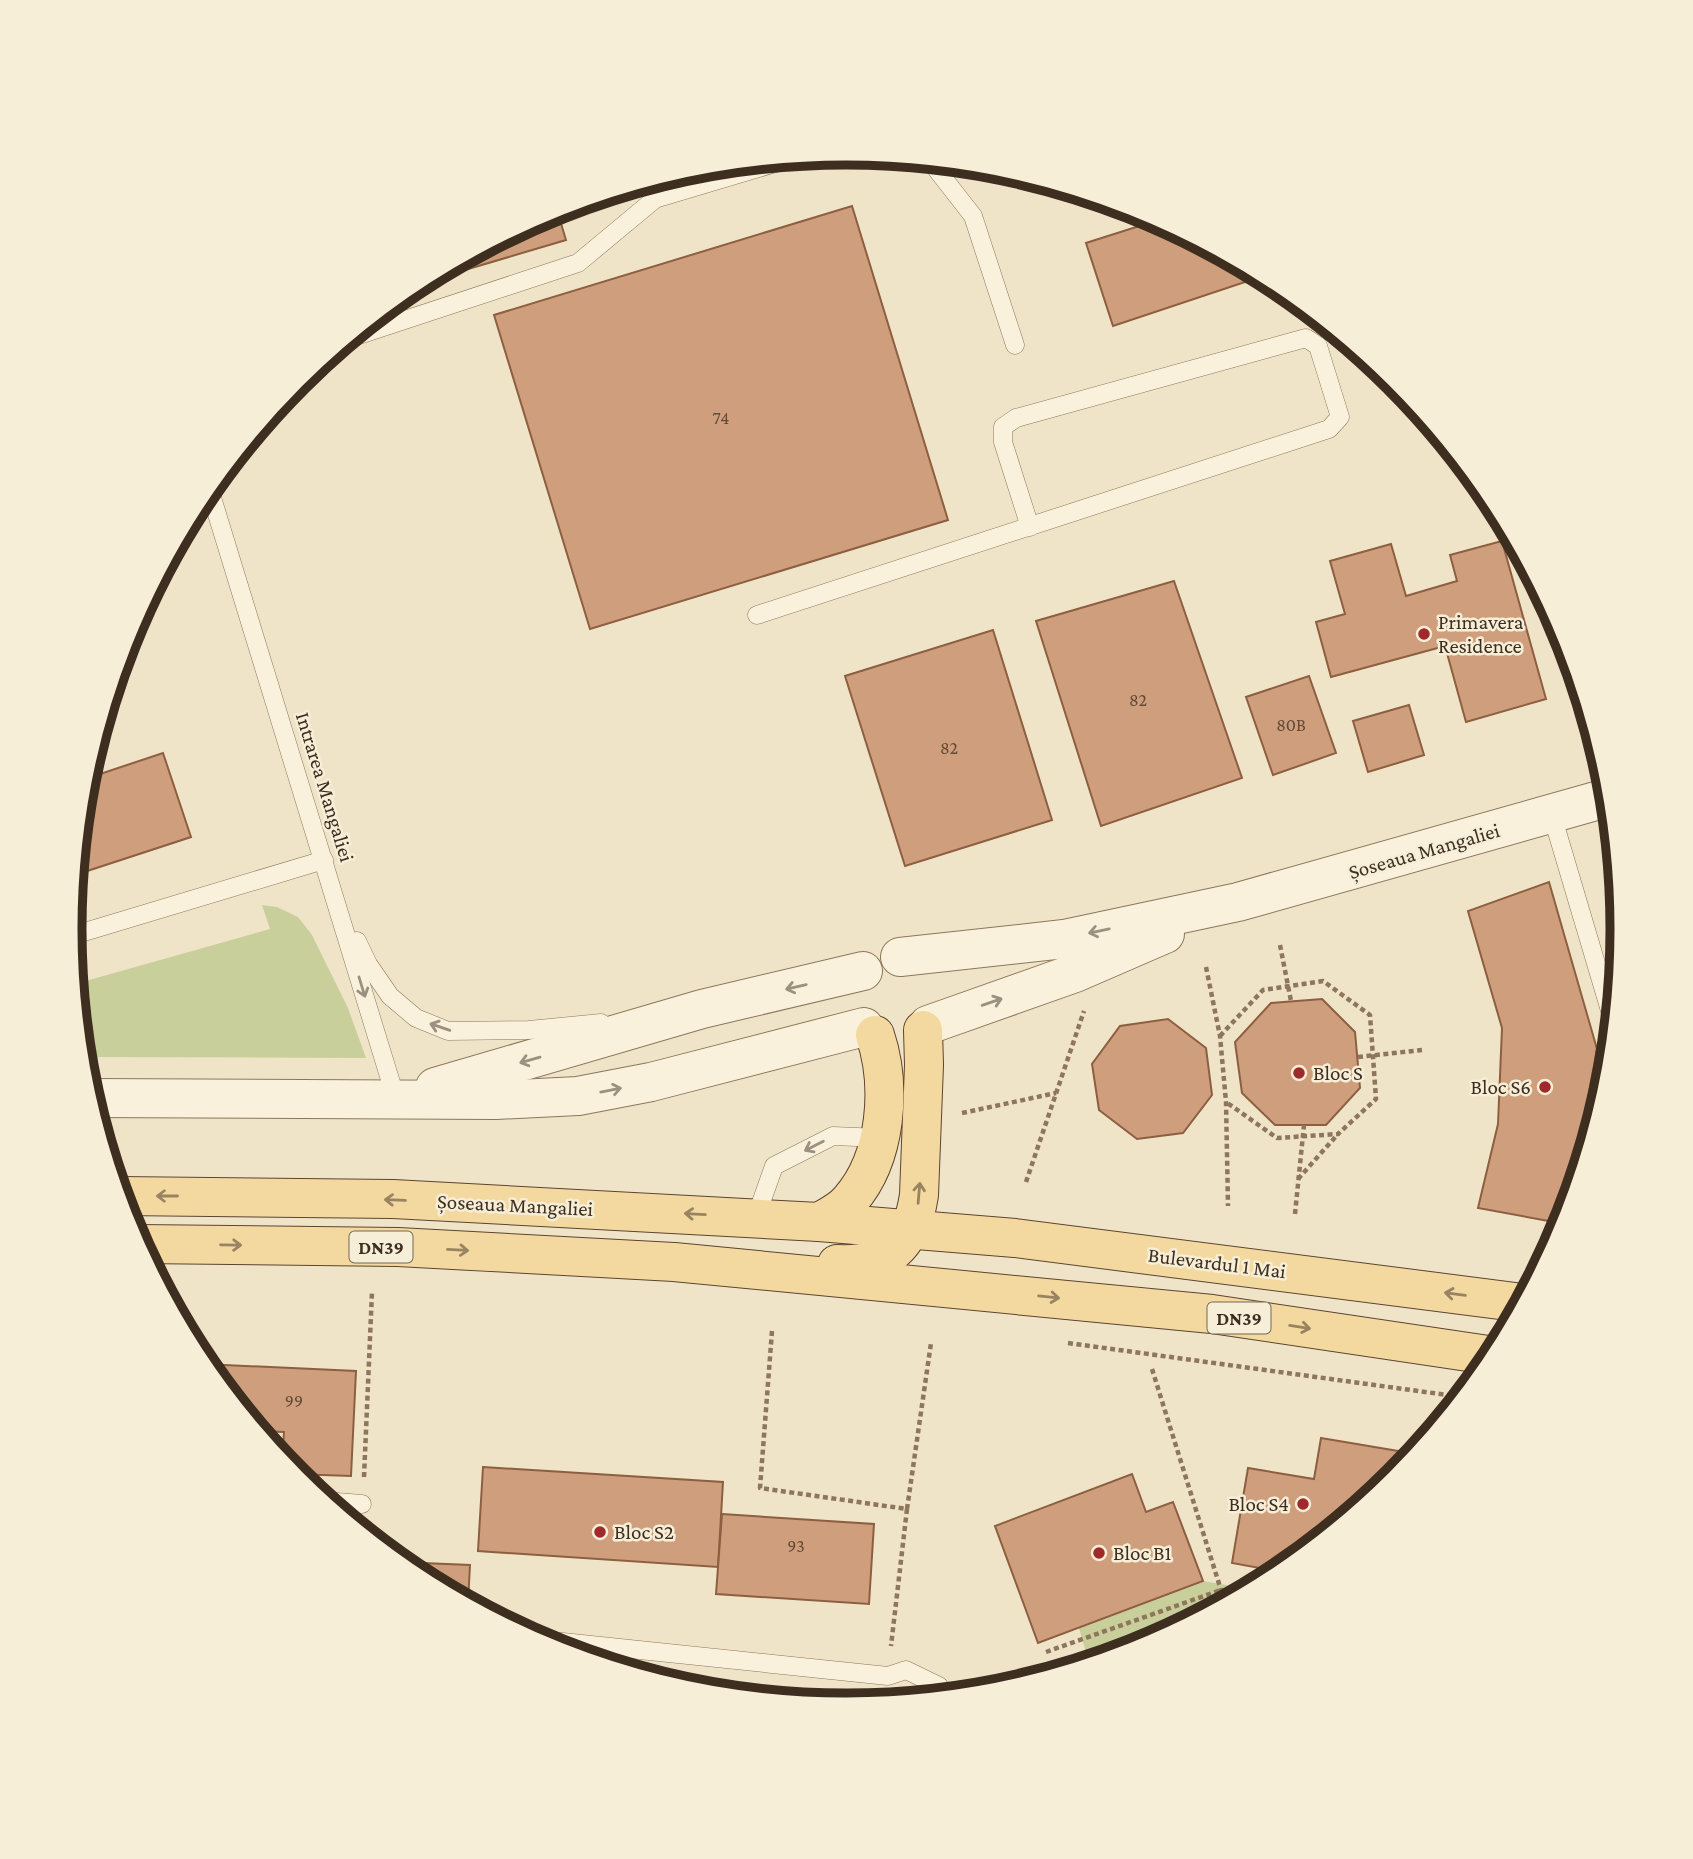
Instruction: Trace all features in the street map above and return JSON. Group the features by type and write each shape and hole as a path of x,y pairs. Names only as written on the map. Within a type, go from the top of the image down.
{"main road":[{"path":"674,1262 753,1256 856,1265 872,1262 893,1251 910,1229 917,1212 926,1027"},
{"path":"819,1222 850,1201 870,1165 880,1138 885,1088 882,1056 869,1031"},
{"name":"Șoseaua Mangaliei","path":"131,1196 393,1199 756,1217 910,1229"},
{"name":"Bulevardul 1 Mai","path":"910,1229 1015,1238 1208,1261 1514,1302"},
{"name":"DN39","path":"150,1244 398,1247 674,1262 1212,1314 1482,1354"}],"street":[{"name":"Șoseaua Mangaliei","path":"900,957 1064,939 1238,902 1599,800"},
{"name":"Șoseaua Mangaliei","path":"926,1027 1075,973 1238,902"},
{"path":"101,1098 496,1100 578,1096 652,1082 869,1031 896,1041 907,1039 926,1027 937,1001 930,977 923,967 900,957 877,961 863,971 856,982 853,1006 869,1031"},
{"path":"396,1099 702,1009 863,971"}],"lane":[{"path":"938,171 973,216 1015,345"},
{"path":"372,331 578,263 656,199 744,172"},
{"path":"757,615 1030,527 1329,429 1340,417 1318,346 1306,338 1016,418 1003,427 1003,443 1030,527"},
{"name":"Intrarea Mangaliei","path":"213,502 396,1099"},
{"path":"1552,815 1607,1000"},
{"path":"82,933 324,860"},
{"path":"335,898 368,964 390,996 416,1018 447,1031 529,1030 641,1019 702,1009"},
{"path":"756,1217 774,1166 833,1136 880,1138"},
{"path":"341,1502 362,1504"},
{"path":"574,1643 888,1676 906,1670 940,1688"}],"path":[{"path":"1280,945 1291,1001"},
{"path":"1206,967 1220,1036 1226,1102 1228,1206"},
{"path":"1220,1036 1262,990 1323,981 1370,1016 1376,1099 1338,1134 1297,1180"},
{"path":"1026,1182 1085,1008"},
{"path":"1358,1057 1422,1050"},
{"path":"954,1114 1056,1093"},
{"path":"1226,1102 1277,1138 1338,1134"},
{"path":"1295,1214 1304,1125"},
{"path":"362,1504 372,1293"},
{"path":"772,1331 760,1488 907,1509"},
{"path":"888,1676 907,1509 931,1343"},
{"path":"1065,1343 1452,1396"},
{"path":"1152,1369 1221,1590"},
{"path":"1046,1652 1221,1590 1227,1592"}],"green space":[{"path":"262,905 277,907 298,917 312,935 348,1008 366,1058 93,1057 84,981 270,929"},
{"path":"1203,1581 1232,1586 1229,1591 1185,1615 1139,1636 1087,1655 1079,1628"}],"building":[{"path":"852,206 948,520 590,629 494,315"},
{"path":"560,221 566,240 457,272 508,244"},
{"path":"1143,225 1185,244 1249,281 1113,326 1086,243"},
{"name":"Primavera Residence","path":"1502,541 1546,699 1466,722 1445,646 1331,677 1316,622 1345,614 1330,561 1391,544 1406,596 1457,581 1450,555"},
{"path":"1174,581 1242,778 1101,826 1036,621"},
{"path":"993,630 1052,820 905,866 845,676"},
{"path":"1309,676 1336,753 1273,775 1246,697"},
{"path":"1409,705 1424,755 1368,772 1353,721"},
{"path":"163,753 191,837 85,872 98,775"},
{"name":"Bloc S6","path":"1549,882 1597,1049 1580,1142 1553,1222 1478,1208 1498,1124 1502,1028 1468,911"},
{"name":"Bloc S","path":"1322,999 1355,1032 1360,1088 1326,1125 1275,1125 1242,1093 1235,1042 1271,1003"},
{"path":"1168,1019 1206,1048 1212,1095 1183,1133 1137,1139 1099,1110 1092,1064 1120,1026"},
{"path":"219,1365 356,1371 351,1476 311,1475 283,1445 284,1432 271,1431"},
{"name":"Bloc S4","path":"1321,1438 1404,1452 1350,1504 1319,1530 1314,1529 1312,1536 1271,1565 1265,1569 1232,1563 1248,1468 1314,1479"},
{"name":"Bloc S2","path":"483,1467 723,1482 718,1567 478,1551"},
{"name":"Bloc B1","path":"1132,1474 1146,1512 1173,1502 1203,1581 1038,1643 995,1526"},
{"path":"722,1514 874,1524 869,1604 716,1594"},
{"path":"419,1563 470,1565 469,1593"}],"place":[{"name":"Primavera Residence","path":"1424,634"},
{"name":"Bloc S","path":"1299,1073"},
{"name":"Bloc S6","path":"1545,1087"},
{"name":"Bloc S4","path":"1303,1504"},
{"name":"Bloc S2","path":"600,1532"},
{"name":"Bloc B1","path":"1099,1553"}]}
